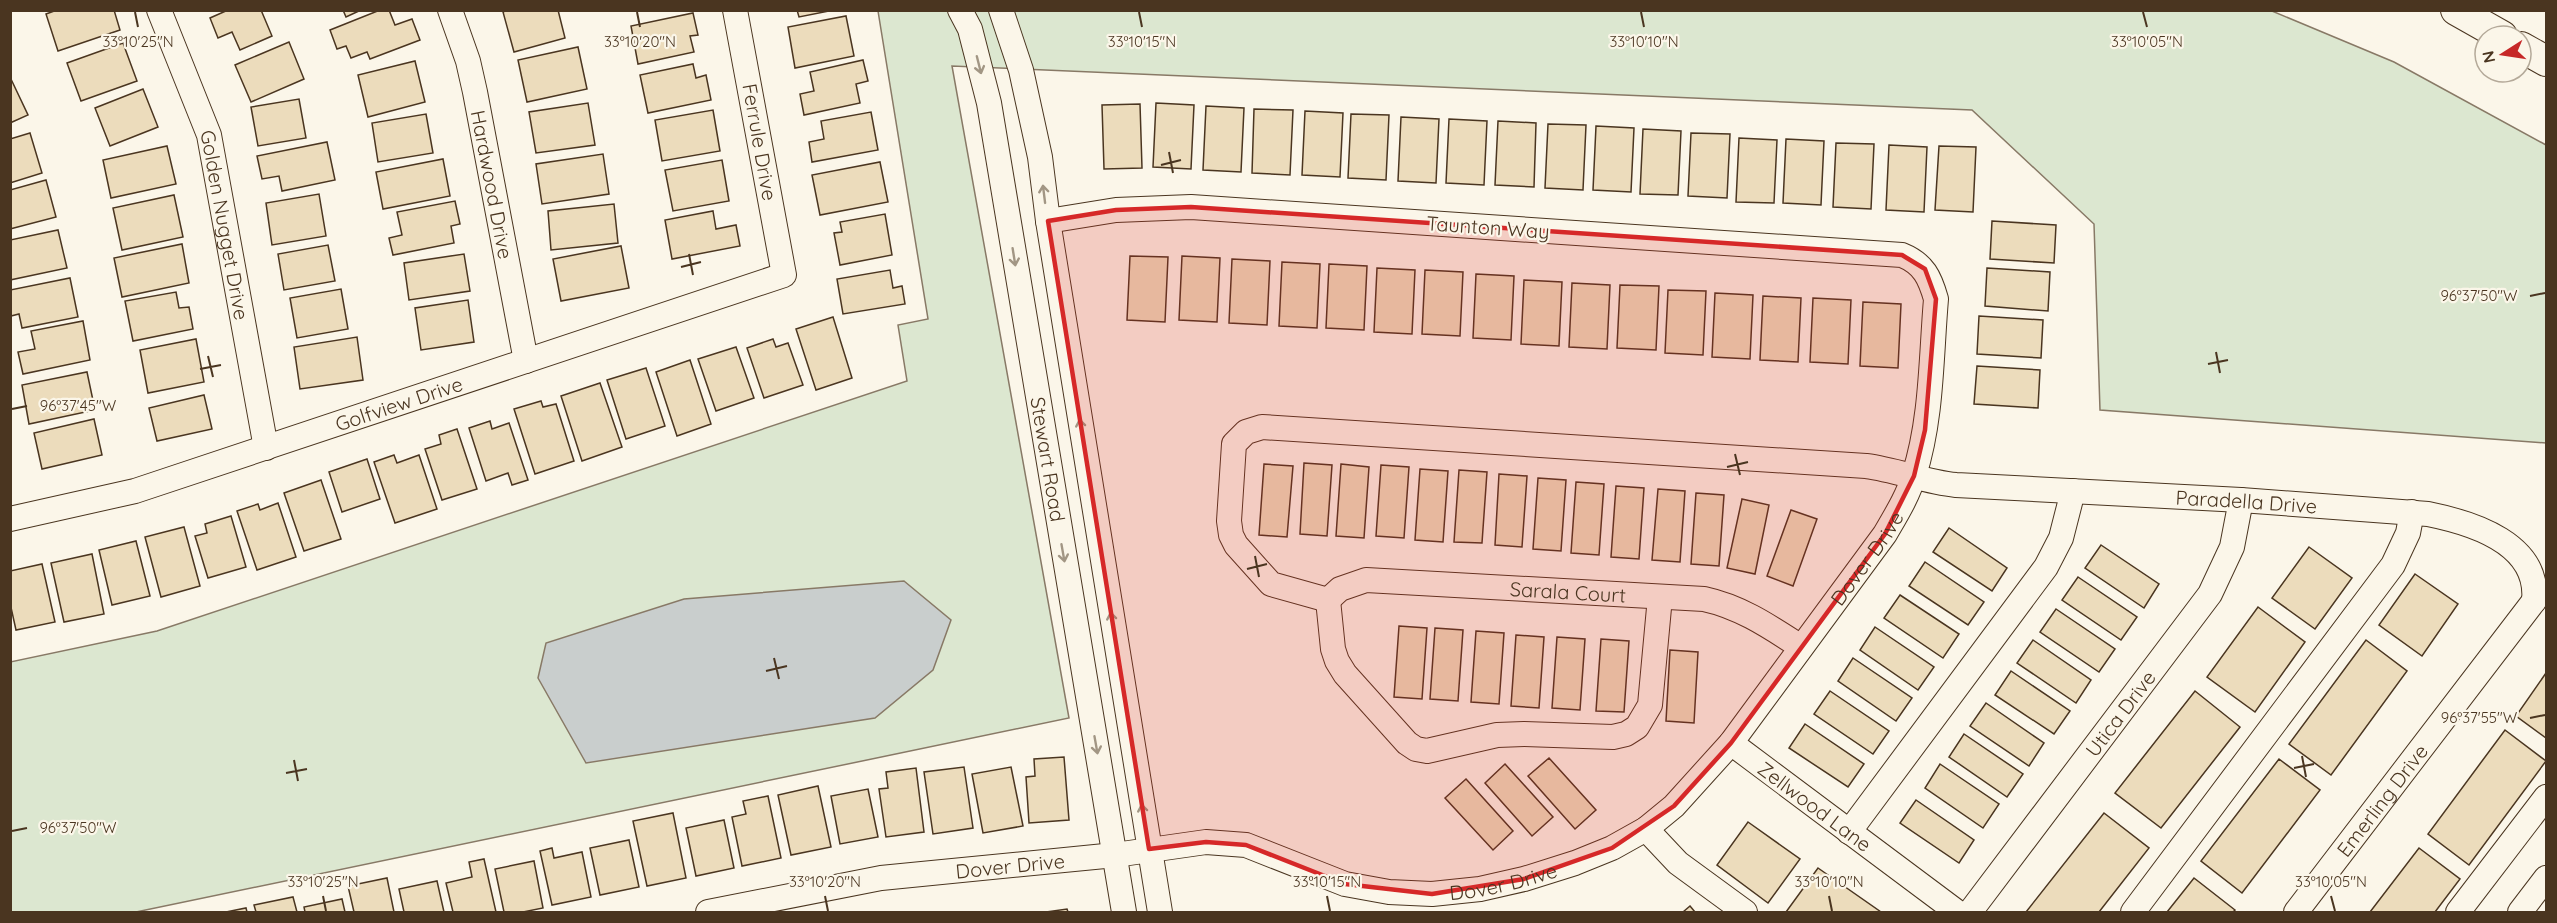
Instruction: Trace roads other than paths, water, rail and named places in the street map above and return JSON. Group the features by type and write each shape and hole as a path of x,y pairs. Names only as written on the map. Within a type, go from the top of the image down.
{"main road":[{"path":"2456,10 2481,24"},
{"path":"2533,53 2547,61"}],"street":[{"name":"Golden Nugget Drive","path":"159,10 208,135 266,448"},
{"name":"Hardwood Drive","path":"450,10 468,61 475,92 525,361"},
{"name":"Ferrule Drive","path":"735,10 784,275"},
{"name":"Stewart Road","path":"960,10 970,29 989,103 1124,912"},
{"name":"Stewart Road","path":"1001,10 1021,70 1040,157 1048,221 1160,912"},
{"name":"Taunton Way","path":"1048,221 1116,210 1191,207 1902,255 1915,260 1925,269"},
{"name":"Dover Drive","path":"708,912 881,878 1115,855 1206,842 1245,845 1345,884 1432,903 1524,879 1612,848 1646,829 1674,806 1731,743 1885,534 1901,506 1914,476 1925,430 1936,299 1925,269"},
{"name":"Golfview Drive","path":"10,519 135,491 784,275"},
{"name":"Paradella Drive","path":"1328,600 1271,584 1236,545 1229,521 1234,444 1246,432 1262,428 1866,466 1914,476 1932,483 2412,512 2455,520 2500,540 2526,561 2534,580 2540,605"},
{"path":"1849,832 2046,567 2061,538 2073,491"},
{"name":"Utica Drive","path":"1970,912 2210,594 2232,547 2241,500"},
{"path":"2133,912 2392,566 2408,533 2412,512"},
{"name":"Sarala Court","path":"1328,600 1340,589 1366,580 1720,602 1750,615 1801,647"},
{"path":"1328,600 1333,649 1337,662 1407,743 1416,749 1427,751 1497,735 1613,737 1632,730 1641,721 1650,705 1660,597"},
{"name":"Emerling Drive","path":"2296,912 2540,605"},
{"name":"Zellwood Lane","path":"1731,743 1957,912"},
{"path":"2458,912 2547,797"},
{"path":"1646,829 1678,863 1745,912"},
{"path":"2520,912 2547,878"}]}
